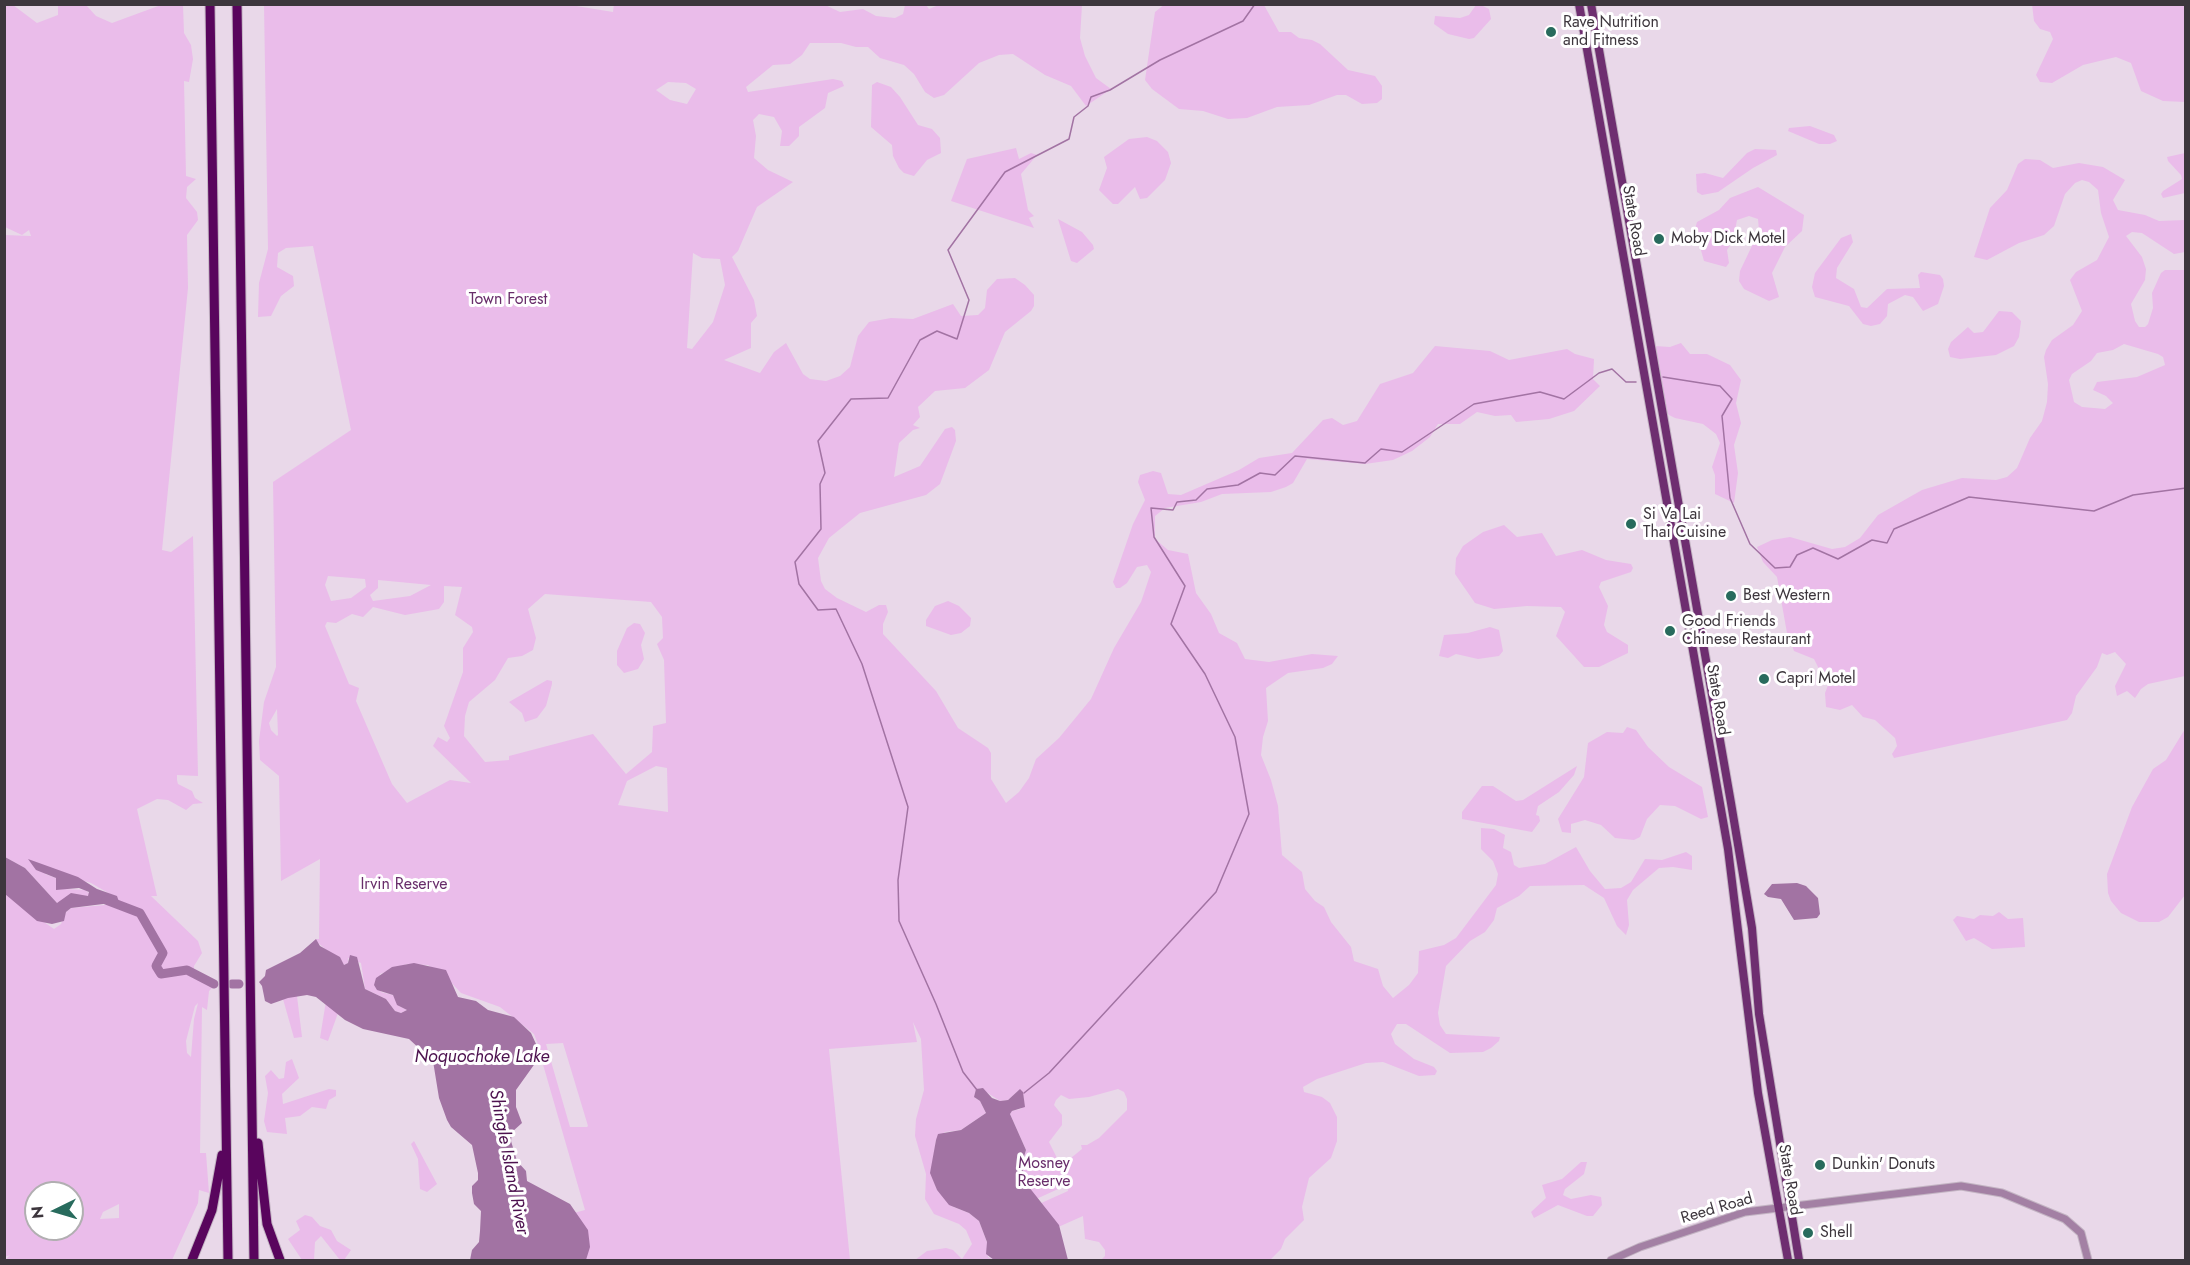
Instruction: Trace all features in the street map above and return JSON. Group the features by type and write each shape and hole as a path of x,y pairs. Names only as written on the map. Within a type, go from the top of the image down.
{"highway":[{"path":"210,4 228,1260"},
{"path":"237,4 254,1260"},
{"path":"251,1091 266,1216 280,1260"},
{"path":"192,1260 214,1200 226,1129"}],"main road":[{"name":"State Road","path":"1579,4 1728,849 1758,1093 1788,1260"},
{"name":"State Road","path":"1591,4 1752,928 1759,1014 1799,1260"}],"street":[{"name":"Reed Road","path":"1611,1260 1640,1246 1711,1222 1778,1207 1942,1187 1980,1187 2037,1205 2071,1223 2081,1233 2088,1260"}],"green space":[{"path":"564,4 613,12 614,4 823,4 840,12 863,9 876,16 895,18 903,14 905,5 926,5 929,9 941,4 1082,5 1080,38 1085,56 1096,78 1111,89 1086,106 1071,86 1045,75 1013,54 999,55 979,63 944,95 934,98 925,92 914,74 904,65 880,58 868,47 841,43 810,43 802,55 790,64 773,65 746,87 748,92 833,79 842,81 844,86 828,93 825,108 799,127 799,136 789,146 780,146 782,131 774,117 759,114 753,120 756,136 754,158 768,170 793,182 757,207 738,251 732,257 754,300 757,316 751,323 751,348 724,360 760,373 774,352 786,343 803,374 810,379 826,381 840,376 850,367 858,336 869,322 891,318 913,319 953,304 961,316 978,315 985,308 987,290 997,279 1015,278 1034,295 1034,306 1031,311 1005,332 989,370 965,388 935,391 918,407 920,417 913,425 920,428 913,430 899,443 894,477 920,466 945,429 952,427 955,430 956,441 940,484 926,495 860,513 829,538 818,558 821,581 825,589 837,598 866,612 879,605 886,605 888,612 883,624 883,634 936,691 958,728 988,748 991,753 991,779 1006,803 1019,792 1029,778 1036,759 1059,738 1091,699 1114,648 1141,602 1151,572 1147,565 1137,567 1127,583 1120,588 1116,588 1113,582 1133,524 1145,500 1138,482 1140,475 1153,471 1161,473 1168,494 1181,495 1239,470 1259,458 1292,453 1323,420 1332,418 1343,425 1357,421 1380,384 1413,373 1435,346 1490,351 1509,360 1567,349 1575,354 1594,359 1593,379 1600,386 1574,411 1549,419 1516,422 1511,415 1495,416 1477,412 1460,424 1438,424 1430,437 1412,451 1393,460 1365,464 1307,459 1293,483 1286,487 1271,492 1222,494 1201,502 1165,508 1155,516 1155,539 1168,550 1188,554 1196,593 1211,614 1219,633 1237,643 1245,659 1269,662 1312,654 1338,656 1332,664 1323,668 1288,673 1266,688 1268,721 1261,755 1278,806 1282,855 1302,872 1305,889 1315,901 1324,907 1331,922 1351,947 1354,961 1378,969 1383,986 1393,998 1409,985 1418,973 1419,951 1444,945 1456,938 1496,885 1498,874 1493,861 1481,849 1481,828 1494,829 1505,835 1503,848 1511,852 1514,865 1519,868 1545,864 1576,847 1590,871 1605,889 1621,888 1631,882 1645,859 1662,860 1686,852 1692,856 1692,870 1673,867 1659,868 1633,890 1627,900 1629,925 1626,935 1617,926 1604,898 1584,885 1530,886 1519,896 1497,908 1494,920 1485,932 1470,941 1446,966 1438,1013 1440,1025 1446,1034 1500,1037 1499,1041 1483,1052 1450,1053 1406,1024 1397,1024 1391,1034 1395,1044 1414,1059 1434,1067 1437,1071 1435,1075 1419,1076 1383,1062 1366,1063 1317,1079 1303,1087 1304,1092 1322,1097 1330,1103 1337,1117 1337,1141 1331,1158 1309,1178 1302,1207 1304,1220 1285,1239 1281,1249 1270,1260 1101,1260 1105,1256 1105,1250 1099,1242 1085,1239 1083,1216 1056,1228 1039,1204 1068,1191 1067,1185 1034,1200 1032,1197 1022,1167 1026,1150 1010,1114 1012,1111 1021,1109 1024,1103 1023,1094 1018,1091 1008,1100 1000,1101 980,1088 976,1090 975,1098 980,1101 986,1113 961,1130 945,1132 936,1140 931,1173 937,1190 954,1207 969,1213 979,1221 987,1242 988,1257 994,1260 915,1260 927,1251 946,1248 953,1250 962,1259 972,1244 966,1230 959,1224 934,1214 925,1199 926,1174 915,1136 916,1119 924,1090 921,1039 913,1022 917,1042 829,1049 850,1260 586,1260 570,1214 585,1210 542,1061 532,1064 538,1044 534,1034 500,1007 461,993 448,979 428,965 407,964 380,974 381,992 393,995 399,1006 407,1010 401,1013 395,1011 386,999 365,989 361,963 348,958 348,963 344,965 317,942 316,939 319,939 320,859 281,881 279,776 260,760 259,741 264,702 276,667 273,482 351,430 313,246 286,248 278,253 277,267 293,276 294,286 281,296 271,316 258,317 259,283 268,249 264,5","holes":["668,82 686,83 696,89 687,104 670,100 656,90","693,253 702,258 720,259 725,285 713,322 692,349 687,348","328,576 365,579 366,587 351,598 331,601 325,585","378,580 431,585 410,596 373,601 370,595 378,588","444,586 462,587 455,615 472,627 473,632 463,648 463,672 444,726 450,738 447,742 438,737 433,746 471,783 450,780 407,803 392,784 356,701 359,688 349,684 325,626 327,622 336,623 352,614 363,617 373,607 405,615 439,609 444,602","545,594 651,602 662,617 663,638 657,644 664,660 666,723 653,726 652,752 626,774 593,734 509,756 509,760 485,762 464,736 465,716 469,702 495,680 508,658 522,656 533,650 536,638 528,609","277,709 278,735 271,730 269,723","656,766 667,768 668,812 618,805 627,781","563,1043 587,1127 570,1127 546,1044","1118,1089 1124,1092 1127,1099 1127,1110 1099,1138 1087,1145 1081,1145 1082,1149 1066,1162 1065,1174 1049,1142 1062,1125 1062,1115 1054,1105 1061,1095 1069,1099 1089,1097"]},
{"path":"1165,4 1264,5 1279,32 1291,32 1299,38 1312,40 1320,44 1348,70 1375,76 1382,86 1382,99 1377,103 1362,104 1346,95 1337,95 1309,105 1277,107 1247,118 1228,119 1203,111 1179,109 1152,89 1145,80 1155,12"},
{"path":"2032,4 2185,5 2185,102 2163,101 2141,91 2131,63 2116,57 2083,65 2052,83 2040,82 2036,75 2053,39 2050,32 2040,29 2034,21"},
{"path":"5,5 13,5 37,23 58,15 58,5 86,5 96,16 112,23 161,5 183,5 184,33 191,45 193,59 189,82 184,81 186,176 196,179 187,187 186,198 197,212 198,220 187,235 188,288 162,550 171,552 193,536 198,776 177,775 177,780 178,784 192,791 195,798 203,803 193,804 186,810 168,800 157,799 137,809 157,896 151,896 198,941 202,953 194,966 194,971 215,985 209,991 207,1010 202,1007 200,1153 206,1153 209,1193 199,1190 198,1203 172,1260 5,1260 10,1255 5,1257 5,886 34,915 54,929 61,924 66,912 71,908 117,904 117,898 91,883 49,871 45,874 56,878 65,889 85,890 95,897 57,903 25,868 5,857 4,235 31,236 29,230 22,235 5,227","holes":["198,1003 194,1019 191,1057 187,1053 186,1041 195,1006","119,1204 119,1218 100,1219 103,1212"]},
{"path":"1476,5 1489,9 1491,19 1474,38 1448,34 1434,24 1435,16 1460,18 1469,15"},
{"path":"877,82 891,87 918,125 932,129 940,138 941,153 927,160 914,176 904,173 899,168 893,156 892,145 871,127 872,85"},
{"path":"1810,126 1834,135 1837,141 1830,144 1819,144 1788,131 1789,128"},
{"path":"1147,137 1157,141 1168,152 1171,163 1165,180 1147,198 1140,199 1135,187 1118,204 1113,204 1099,190 1107,168 1104,157 1129,139"},
{"path":"1016,148 1019,159 1031,153 1037,155 1021,174 1028,210 1034,216 1029,218 1034,228 951,201 967,159"},
{"path":"1755,149 1776,150 1777,155 1718,192 1702,195 1697,192 1696,174 1705,173 1723,178 1747,153"},
{"path":"2185,153 2185,193 2163,198 2161,194 2163,191 2182,179 2167,157"},
{"path":"2025,159 2040,160 2053,168 2079,163 2103,167 2125,180 2113,200 2118,210 2145,215 2159,221 2185,220 2185,252 2174,254 2142,233 2132,232 2126,236 2142,257 2146,269 2145,280 2131,304 2135,321 2139,327 2145,327 2148,324 2153,308 2152,293 2161,273 2165,270 2185,270 2185,676 2148,684 2135,698 2127,691 2117,696 2115,686 2126,664 2115,652 2107,655 2102,653 2097,667 2076,696 2072,713 2067,720 1894,758 1892,754 1897,746 1895,738 1875,720 1863,717 1852,705 1840,710 1826,707 1825,693 1830,680 1822,675 1814,659 1794,651 1787,633 1777,577 1763,562 1757,547 1772,540 1790,537 1832,549 1845,547 1860,538 1878,515 1922,490 1962,478 1996,480 2007,477 2017,468 2030,438 2042,421 2047,402 2048,384 2044,357 2046,350 2052,340 2073,325 2082,311 2070,280 2076,272 2097,260 2109,237 2101,213 2098,190 2089,182 2082,180 2075,183 2065,194 2054,226 2044,235 2019,243 1987,260 1974,257 1990,208 2007,190 2018,164","holes":["2124,344 2163,357 2165,365 2137,377 2097,382 2093,390 2106,396 2113,403 2105,409 2082,407 2074,402 2069,380 2072,374 2091,361 2097,353 2113,350"]},
{"path":"1758,187 1804,215 1802,231 1785,247 1772,273 1779,297 1769,301 1744,289 1739,281 1740,271 1759,231 1758,219 1749,216 1737,220 1733,241 1727,250 1729,263 1726,267 1704,261 1695,229 1697,222 1719,210 1730,198"},
{"path":"1058,219 1082,232 1093,245 1094,249 1077,263 1071,261"},
{"path":"1851,234 1853,242 1837,268 1836,278 1854,289 1861,307 1867,308 1887,289 1920,288 1918,275 1921,272 1940,275 1943,279 1944,286 1938,304 1923,311 1913,297 1905,295 1888,304 1887,316 1880,324 1871,326 1863,324 1849,306 1815,297 1812,287 1815,273 1841,238"},
{"path":"1999,311 2012,312 2021,321 2019,337 2014,346 1996,355 1960,359 1950,357 1948,349 1951,342 1968,327 1974,333 1983,332"},
{"path":"1681,343 1690,354 1707,354 1730,365 1741,380 1736,403 1741,423 1734,445 1738,473 1734,503 1715,494 1715,475 1712,467 1720,443 1716,434 1703,424 1675,418 1665,413 1657,377 1655,346 1670,347"},
{"path":"1504,525 1517,537 1542,533 1556,556 1582,550 1606,560 1631,564 1633,568 1631,572 1601,582 1599,587 1608,606 1604,625 1607,632 1628,645 1628,653 1599,667 1584,667 1556,636 1565,612 1561,607 1527,606 1494,609 1475,603 1455,574 1456,558 1463,546 1483,532"},
{"path":"948,601 959,606 971,618 970,626 961,633 951,635 926,626 926,620 935,606"},
{"path":"634,623 640,624 645,633 641,645 644,659 638,669 624,673 617,665 617,651 627,628"},
{"path":"1490,627 1499,630 1503,651 1499,656 1478,659 1456,654 1448,658 1439,656 1444,635 1468,633"},
{"path":"547,680 552,681 552,684 546,706 537,718 525,722 522,713 509,702"},
{"path":"1627,727 1636,730 1648,747 1669,767 1702,787 1708,817 1701,819 1675,806 1660,805 1647,819 1640,837 1634,840 1615,838 1601,825 1585,820 1571,824 1571,833 1562,832 1558,819 1584,777 1588,743 1607,732 1623,733"},
{"path":"2185,729 2185,895 2168,917 2159,922 2139,922 2121,913 2111,901 2107,874 2132,807 2153,769 2166,760"},
{"path":"1577,766 1574,775 1559,792 1538,806 1536,815 1539,816 1540,821 1532,832 1462,819 1462,812 1482,786 1493,786 1516,801 1523,800"},
{"path":"1999,912 2008,919 2023,918 2025,947 1992,949 1974,938 1966,941 1953,920 1957,916 1974,919 1980,915 1993,916"},
{"path":"296,988 302,1037 294,1038 283,999"},
{"path":"326,1001 338,1013 328,1041 320,1038"},
{"path":"292,1059 299,1078 282,1094 283,1104 329,1089 336,1090 336,1096 329,1100 326,1109 312,1107 300,1116 285,1118 287,1134 267,1132 264,1121 268,1093 265,1076 271,1070 279,1079 284,1078 286,1062"},
{"path":"414,1141 437,1184 427,1192 420,1189 418,1159 411,1144"},
{"path":"1581,1162 1587,1162 1584,1174 1565,1189 1563,1195 1571,1199 1591,1195 1601,1197 1602,1205 1593,1216 1558,1205 1534,1218 1531,1212 1546,1198 1542,1185 1562,1179"},
{"path":"305,1215 312,1217 320,1226 331,1230 337,1241 351,1250 344,1260 340,1260 321,1236 315,1242 314,1260 302,1260 288,1239 300,1230 296,1221"}],"water":[{"path":"5,857 25,868 57,903 71,893 88,896 89,892 79,888 56,890 56,878 36,870 28,859 78,877 97,889 117,896 119,902 71,908 66,912 64,921 52,924 37,921 5,894"},
{"path":"1797,883 1806,886 1818,898 1820,914 1817,918 1794,920 1781,899 1764,894 1772,884"},
{"name":"Noquochoke Lake","path":"316,939 320,946 340,957 344,965 348,963 350,955 357,957 365,989 386,999 395,1011 401,1013 407,1010 397,1005 393,995 377,990 374,985 376,978 392,967 414,963 446,970 458,997 476,1001 488,1010 514,1017 531,1033 541,1055 516,1090 516,1107 522,1123 512,1132 511,1141 517,1161 526,1171 527,1181 570,1204 588,1230 590,1247 586,1260 470,1260 472,1250 479,1242 481,1211 474,1204 472,1193 472,1186 478,1180 478,1173 472,1145 451,1127 447,1120 439,1098 433,1061 409,1039 363,1029 345,1020 316,997 307,995 271,1004 265,1001 259,982 265,976 266,970 300,953"},
{"path":"983,1088 992,1098 1000,1101 1008,1100 1020,1089 1023,1092 1025,1107 1012,1111 1010,1114 1026,1150 1022,1164 1025,1182 1059,1225 1068,1260 994,1260 986,1254 987,1242 979,1221 969,1213 949,1205 937,1190 930,1173 938,1134 961,1130 986,1113 980,1101 974,1097 976,1089"}],"waterway":[{"path":"977,1090 963,1072 899,921 898,880 908,807 862,664 836,609 818,610 799,584 795,562 821,529 820,484 825,473 818,441 851,399 888,398 920,340 937,331 957,339 969,300 948,250 1005,172 1069,139 1074,117 1088,106 1091,97 1110,90 1160,60 1243,21 1255,4"},
{"path":"1024,1093 1049,1073 1216,892 1249,814 1235,737 1205,674 1171,624 1185,586 1154,537 1151,508 1173,510 1177,502 1196,500 1207,489 1238,485 1260,473 1275,475 1295,456 1365,463 1381,449 1402,452 1474,404 1540,392 1564,399 1599,373 1612,369 1626,382 1636,382"},
{"path":"1663,377 1720,386 1732,399 1722,416 1730,498 1750,544 1775,568 1790,567 1797,555 1813,548 1838,559 1872,540 1887,543 1894,529 1969,497 2094,511 2133,495 2186,488"},
{"name":"Shingle Island River","path":"106,900 140,913 163,953 156,966 161,974 187,970 214,984"},
{"name":"Shingle Island River","path":"232,984 239,984"}],"place":[{"name":"Rave Nutrition and Fitness","path":"1551,32"},
{"name":"Moby Dick Motel","path":"1659,239"},
{"name":"Si Va Lai Thai Cuisine","path":"1631,524"},
{"name":"Best Western","path":"1731,596"},
{"name":"Good Friends Chinese Restaurant","path":"1670,631"},
{"name":"Capri Motel","path":"1764,679"},
{"name":"Dunkin' Donuts","path":"1820,1165"},
{"name":"Shell","path":"1808,1233"}],"park label":[{"name":"Town Forest","path":"508,300"},
{"name":"Irvin Reserve","path":"404,885"},
{"name":"Mosney Reserve","path":"1044,1173"}]}
